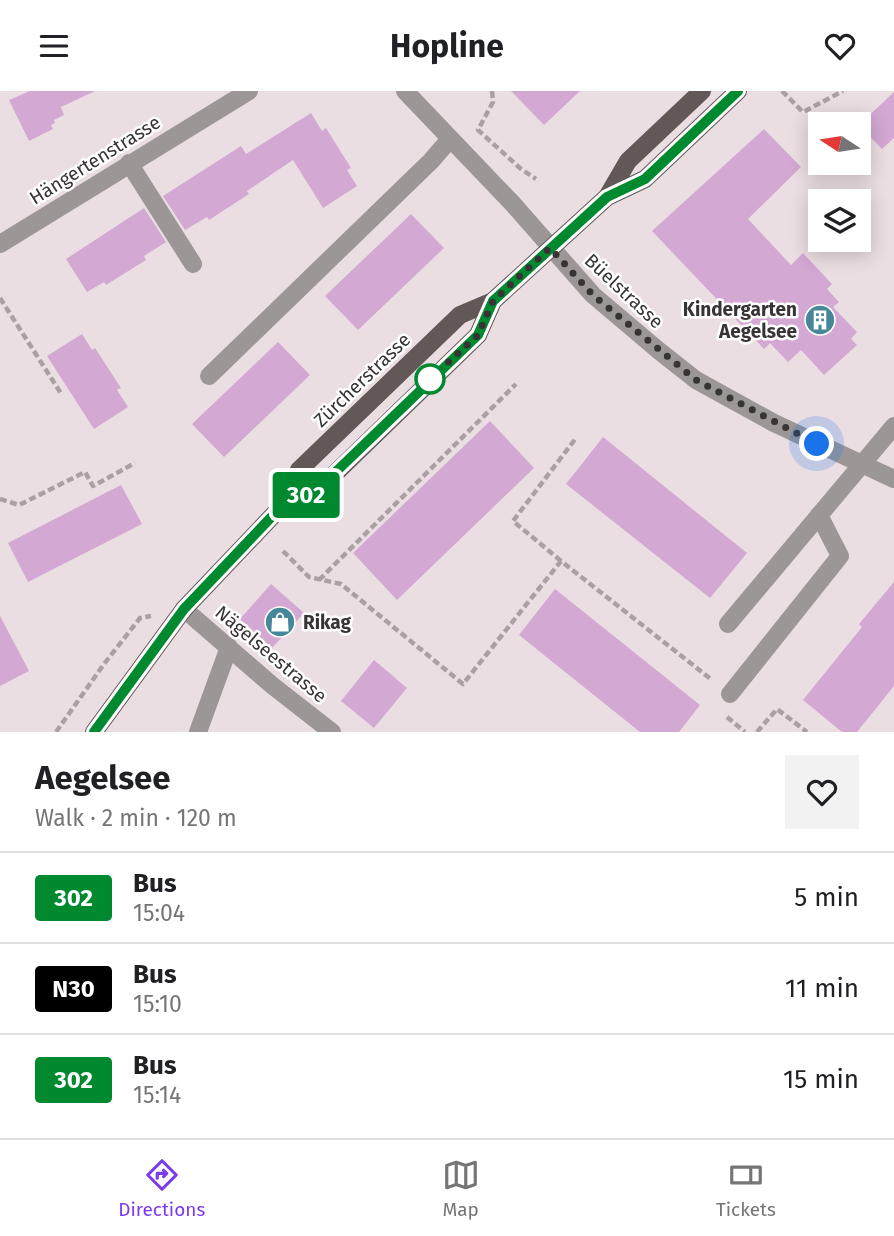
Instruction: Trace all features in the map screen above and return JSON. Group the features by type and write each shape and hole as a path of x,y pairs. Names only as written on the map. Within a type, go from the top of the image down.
{"main road":[{"name":"Zürcherstrasse","path":"607,197 628,161 702,91"},
{"name":"Zürcherstrasse","path":"94,732 184,609 279,509 299,470 319,450 460,315 493,301 607,197 645,179 738,91"},
{"name":"Zürcherstrasse","path":"279,509 318,489 478,335 493,301"}],"street":[{"name":"Hängertenstrasse","path":"0,244 249,91"},
{"name":"Büelstrasse","path":"405,91 512,203 593,295 696,380 774,423 894,479"},
{"path":"209,376 431,161 450,139"},
{"path":"129,163 193,264"},
{"path":"728,624 894,426"},
{"path":"730,694 840,556 820,515"},
{"name":"Nägelseestrasse","path":"184,609 332,732"},
{"path":"198,732 229,647"}],"path":[{"path":"492,91 493,102 478,130 536,179"},
{"path":"782,91 803,113 843,91"},
{"path":"0,298 62,395"},
{"path":"319,580 516,384"},
{"path":"576,438 513,521 730,694 718,709 745,732"},
{"path":"0,499 19,505 85,472 93,486 135,463"},
{"path":"283,551 309,577 341,584 463,684 561,561"},
{"path":"56,732 140,618"},
{"path":"758,732 777,709 807,732"}],"building":[{"path":"30,91 95,91 61,107 64,115 54,120 55,123 51,125 53,129 29,141 9,100"},
{"path":"511,91 580,91 544,125"},
{"path":"894,92 894,138 882,149 872,139 872,113"},
{"path":"311,113 322,131 326,128 351,168 347,170 357,186 323,208 293,160 209,220 207,217 185,230 163,196 241,146 246,154"},
{"path":"764,129 801,167 748,219 791,265 803,253 832,284 827,289 839,302 833,307 857,332 851,339 857,345 824,375 801,350 788,362 770,343 764,349 652,231"},
{"path":"144,208 166,242 144,256 146,260 106,285 104,282 87,292 66,259"},
{"path":"411,214 444,248 358,330 325,296"},
{"path":"82,334 92,350 95,348 121,388 117,390 128,407 94,429 47,356"},
{"path":"278,342 310,375 224,457 192,424"},
{"path":"490,421 534,468 397,600 353,553"},
{"path":"603,437 747,553 710,598 566,484"},
{"path":"121,485 142,524 28,582 8,543"},
{"path":"894,582 894,686 857,732 842,732 803,700 862,627 859,624"},
{"path":"271,584 304,613 272,648 240,619"},
{"path":"555,589 700,705 679,732 640,732 519,635"},
{"path":"0,616 29,671 0,686"},
{"path":"374,660 407,688 374,728 341,701"}],"bus line":[{"name":"302","path":"94,732 184,609 279,509 318,489 478,335 493,301 607,197 645,179 738,91"}],"place":[{"name":"Kindergarten Aegelsee","path":"820,320"},
{"name":"Rikag","path":"280,622"}],"route":[{"path":"430,379 478,335 493,301 550,248 593,295 696,380 817,444"}]}
